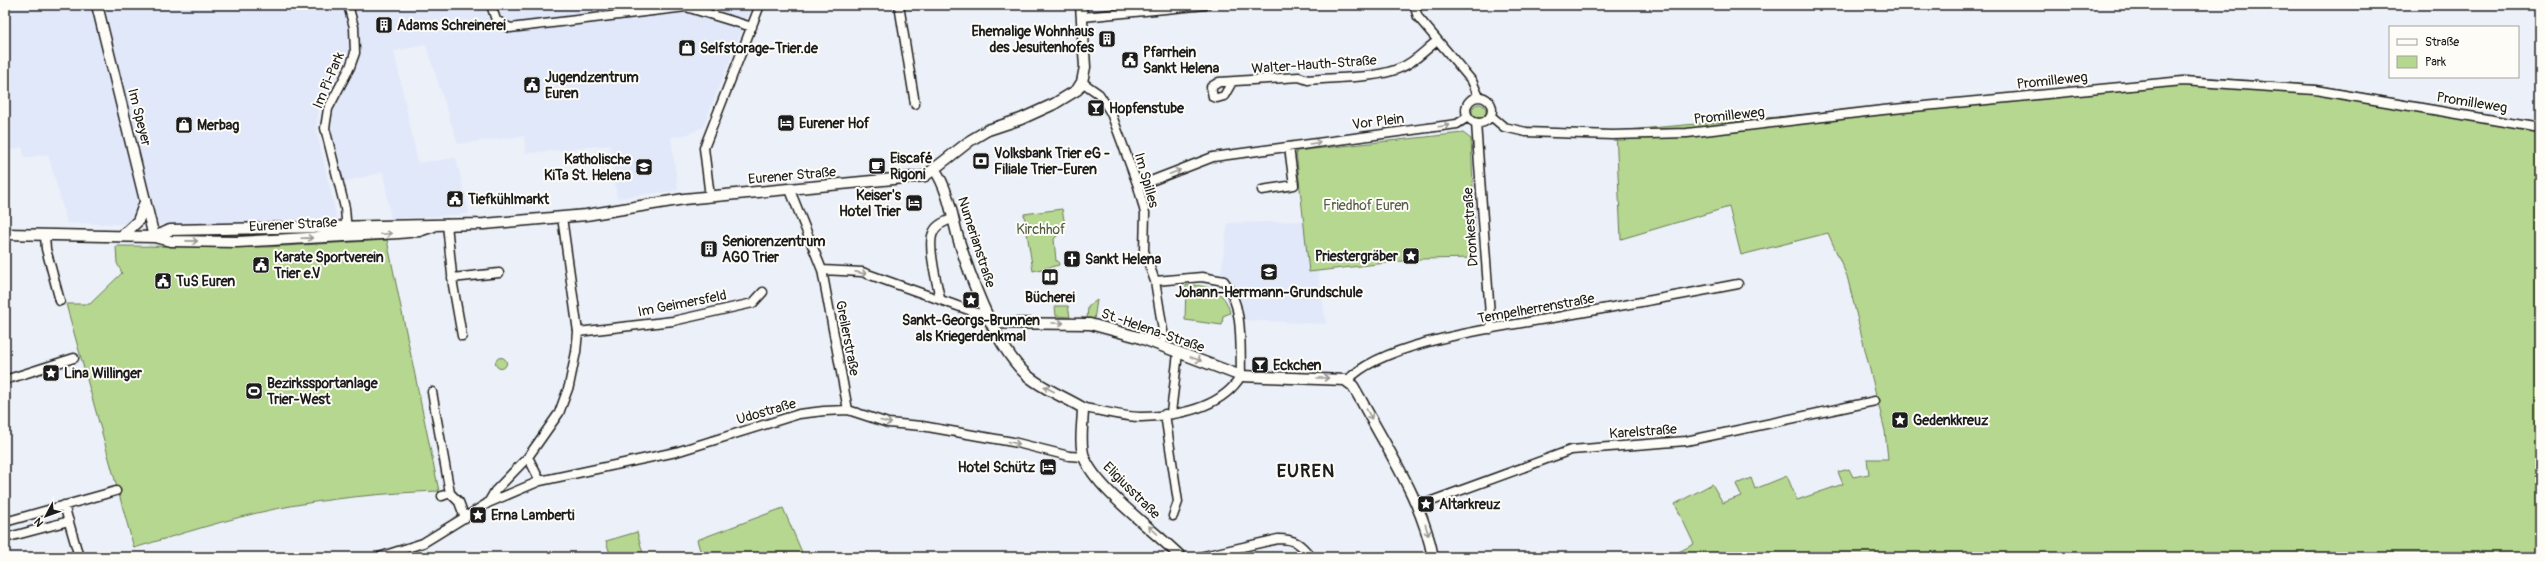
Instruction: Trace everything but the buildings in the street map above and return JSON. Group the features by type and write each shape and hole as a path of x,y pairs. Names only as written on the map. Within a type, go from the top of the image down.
{"street":[{"name":"Im Speyer","path":"97,5 146,198 154,237"},
{"name":"Im Pi-Park","path":"347,231 325,128 328,109 350,67 355,53 354,27 348,5"},
{"path":"491,5 496,20 502,25 510,28 686,7 752,27"},
{"path":"710,197 704,148 760,5"},
{"path":"899,5 915,104"},
{"path":"1081,5 1083,17 1085,67 1082,82"},
{"path":"1083,17 1206,5"},
{"path":"1414,5 1418,18 1472,81 1479,97"},
{"name":"Walter-Hauth-Straße","path":"1232,82 1299,77 1308,80 1386,72 1400,68 1413,61 1437,41"},
{"name":"Promilleweg","path":"1491,116 1498,123 1519,131 1564,134 1687,133 1883,110 2183,81 2315,90 2540,128"},
{"name":"Eurener Straße","path":"5,234 154,237 170,230 419,231 434,226 447,224 484,224 562,217 710,197 918,177 935,170 959,148 988,130 1022,119 1054,104 1074,93 1082,82"},
{"name":"Im Spilles","path":"1082,82 1099,94 1111,113 1138,186 1145,213 1144,251 1155,281 1164,337 1161,346"},
{"path":"1479,97 1486,99 1492,105 1491,116 1486,122 1476,123 1468,118 1466,106 1471,100 1479,97"},
{"name":"Vor Plein","path":"1138,186 1213,157 1457,124 1468,118"},
{"name":"Dronkestraße","path":"1476,123 1491,329"},
{"path":"1262,190 1294,185 1289,147"},
{"name":"Numerianstraße","path":"935,170 945,189 952,218 970,273 991,323 1010,354 1027,375 1083,408"},
{"path":"790,190 822,270 862,272 940,298 980,314 991,323"},
{"path":"122,236 142,215 146,198"},
{"path":"488,504 495,491 528,457 558,413 569,386 578,332 562,217"},
{"path":"940,298 931,246 932,233 942,222 952,218"},
{"path":"447,224 452,278 462,336"},
{"path":"45,236 46,249 60,300"},
{"name":"Greilerstraße","path":"822,270 848,410"},
{"path":"452,278 498,273"},
{"path":"1083,408 1140,417 1205,406 1216,402 1227,394 1241,376 1238,319 1234,298 1224,281 1202,277 1155,281"},
{"name":"Tempelherrenstraße","path":"1343,380 1366,366 1414,346 1491,329 1738,284"},
{"name":"Im Geimersfeld","path":"578,332 673,321 752,302 763,292"},
{"name":"St.-Helena-Straße","path":"991,323 1090,324 1161,346 1241,376 1343,380"},
{"path":"1172,516 1178,502 1168,413 1178,353"},
{"path":"5,380 74,358"},
{"path":"1343,380 1361,400 1418,506 1426,527 1433,557"},
{"path":"432,392 446,495 459,502 465,518"},
{"name":"Karelstraße","path":"1418,506 1571,450 1686,441 1876,400"},
{"name":"Eligiusstraße","path":"1083,408 1084,457 1095,474 1112,493 1181,557"},
{"name":"Udostraße","path":"379,557 423,543 488,504 540,481 676,452 799,414 848,410 888,423 938,429 1013,442 1069,456 1084,457"},
{"path":"528,457 540,481"},
{"path":"5,522 116,490"},
{"path":"64,505 79,557"},
{"path":"5,538 69,520"},
{"path":"1199,557 1278,539 1290,539 1300,543 1311,557"}],"shaded area":[{"path":"5,5 752,5 703,127 686,135 671,137 678,190 617,198 610,145 526,153 524,136 458,144 426,45 394,51 418,163 456,158 469,214 391,219 383,172 343,182 331,133 333,111 359,57 337,61 322,90 316,129 337,219 166,225 67,223 48,154 25,158 22,147 5,152"},
{"name":"Johann-Herrmann-Grundschule","path":"1304,221 1309,272 1318,271 1326,324 1243,320 1238,297 1221,273 1228,223"}],"green space":[{"path":"2185,76 2315,85 2540,123 2540,557 1669,557 1694,544 1675,504 1712,484 1723,503 1741,496 1736,484 1751,478 1755,489 1787,476 1797,500 1843,484 1838,472 1849,469 1853,477 1869,474 1867,459 1888,459 1885,431 1847,276 1828,233 1741,255 1729,207 1621,239 1616,131 1881,108"},
{"path":"1479,104 1484,106 1486,111 1484,116 1479,118 1474,116 1472,111 1474,106"},
{"name":"Friedhof Euren","path":"1463,133 1471,139 1476,258 1420,259 1309,272 1296,151"},
{"name":"Kirchhof","path":"1062,209 1065,225 1056,226 1058,235 1054,239 1056,261 1058,261 1059,265 1033,271 1024,214"},
{"name":"Bezirkssportanlage Trier-West","path":"387,240 439,491 398,493 295,505 239,517 134,548 66,304 90,304 122,273 117,263 116,246 268,247"},
{"path":"1186,285 1201,286 1214,290 1224,298 1230,313 1223,316 1222,325 1185,320"},
{"path":"1097,300 1094,320 1087,319 1088,307"},
{"path":"1055,306 1068,306 1070,317 1056,316"},
{"path":"501,357 505,359 507,363 505,367 501,369 497,367 495,363 497,359"},
{"path":"783,508 804,557 702,557 697,540"},
{"path":"637,532 644,557 611,557 606,541"}],"place":[{"name":"Adams Schreinerei","path":"384,25"},
{"name":"Ehemalige Wohnhaus des Jesuitenhofes","path":"1107,39"},
{"name":"Selfstorage-Trier.de","path":"687,48"},
{"name":"Pfarrhein Sankt Helena","path":"1130,60"},
{"name":"Jugendzentrum Euren","path":"532,85"},
{"name":"Hopfenstube","path":"1096,108"},
{"name":"Eurener Hof","path":"786,123"},
{"name":"Merbag","path":"184,125"},
{"name":"Volksbank Trier eG - Filiale Trier-Euren","path":"981,161"},
{"name":"Eiscafé Rigoni","path":"877,166"},
{"name":"Katholische KiTa St. Helena","path":"644,167"},
{"name":"Tiefkühlmarkt","path":"455,199"},
{"name":"Keiser's Hotel Trier","path":"914,203"},
{"name":"Seniorenzentrum AGO Trier","path":"709,249"},
{"name":"Priestergräber","path":"1411,256"},
{"name":"Sankt Helena","path":"1072,259"},
{"name":"Karate Sportverein Trier e.V","path":"261,265"},
{"name":"Johann-Herrmann-Grundschule","path":"1269,272"},
{"name":"Bücherei","path":"1050,277"},
{"name":"TuS Euren","path":"163,281"},
{"name":"Sankt-Georgs-Brunnen als Kriegerdenkmal","path":"971,300"},
{"name":"Eckchen","path":"1260,365"},
{"name":"Lina Willinger","path":"51,373"},
{"name":"Bezirkssportanlage Trier-West","path":"254,391"},
{"name":"Gedenkkreuz","path":"1900,420"},
{"name":"Hotel Schütz","path":"1048,467"},
{"name":"Altarkreuz","path":"1426,504"},
{"name":"Erna Lamberti","path":"478,515"}],"district":[{"name":"EUREN","path":"1306,471"}]}
